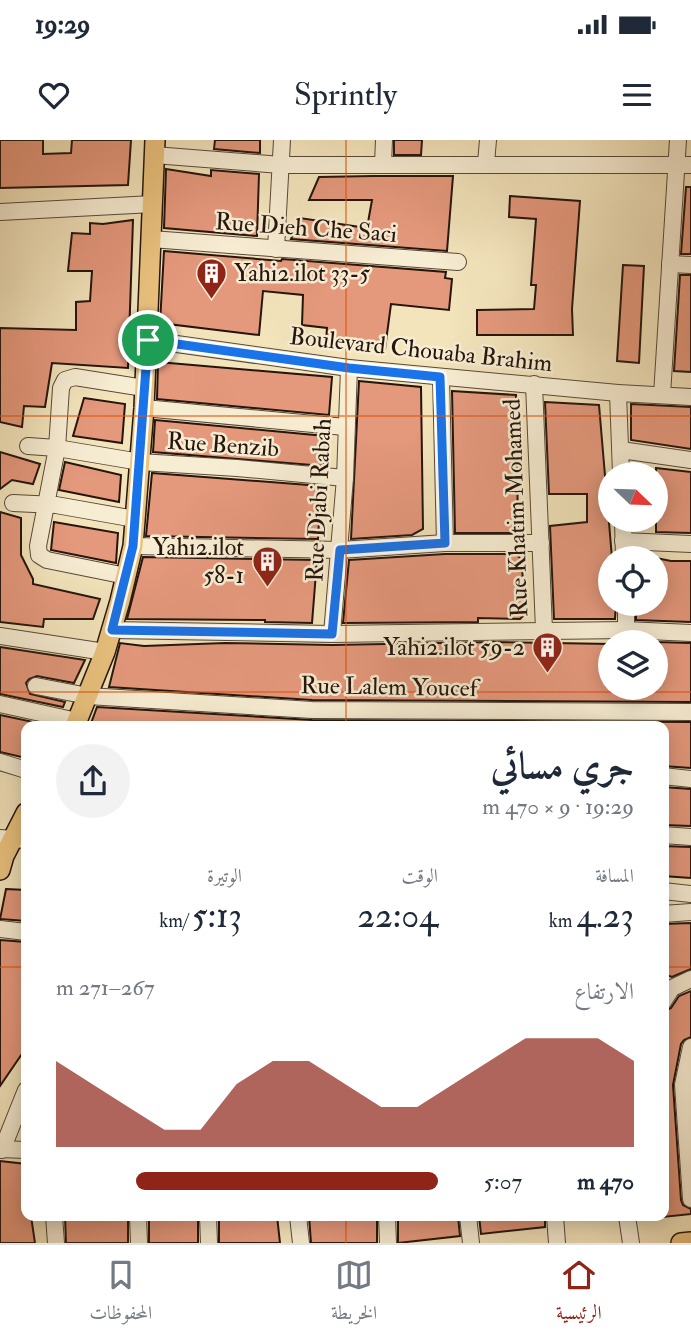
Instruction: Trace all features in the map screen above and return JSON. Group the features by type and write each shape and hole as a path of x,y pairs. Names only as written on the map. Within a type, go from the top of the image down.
{"main road":[{"path":"77,721 105,652 133,546 148,340 155,147"},
{"path":"0,870 21,823"},
{"path":"681,1243 691,1242"}],"street":[{"path":"276,248 282,140"},
{"path":"383,164 384,140"},
{"path":"486,163 488,140"},
{"path":"662,396 670,264 684,165 678,140"},
{"path":"155,147 281,165 684,165"},
{"path":"0,212 153,204"},
{"name":"Rue Dieh Che Saci","path":"151,239 458,262"},
{"path":"670,264 691,265"},
{"name":"Boulevard Chouaba Brahim","path":"148,340 349,368 618,393 691,397"},
{"name":"Rue Djabi Rabah","path":"332,634 345,478 349,368"},
{"path":"126,576 47,560 39,555 38,546 57,448 61,388 65,380 75,377 144,388"},
{"path":"440,377 445,543"},
{"name":"Rue Khatim Mohamed","path":"534,384 544,630"},
{"path":"618,393 621,462"},
{"path":"144,408 345,427"},
{"name":"Rue Benzib","path":"28,446 57,448 140,462 345,478"},
{"path":"621,450 691,460"},
{"path":"13,502 135,519"},
{"path":"623,532 623,546"},
{"path":"623,541 691,544"},
{"path":"133,546 340,550 445,543 541,542"},
{"path":"626,616 626,630"},
{"path":"112,630 332,634 598,630"},
{"path":"668,633 691,634"},
{"path":"0,636 105,652"},
{"name":"Rue Lalem Youcef","path":"36,686 88,695 312,710 691,712"},
{"path":"0,704 65,721"},
{"path":"0,762 21,768"},
{"path":"669,777 691,779"},
{"path":"669,835 691,837"},
{"path":"669,892 691,894"},
{"path":"669,914 691,912"},
{"path":"0,929 21,931"},
{"path":"669,990 691,979"},
{"path":"691,1047 682,1085 691,1199"},
{"path":"21,1102 1,1149 21,1150"},
{"path":"54,1221 56,1243"},
{"path":"138,1221 139,1243"},
{"path":"208,1221 209,1243"},
{"path":"299,1221 301,1243"},
{"path":"387,1221 388,1243"},
{"path":"469,1221 471,1243"},
{"path":"555,1221 557,1243"},
{"path":"629,1221 631,1243"}],"building":[{"path":"0,140 43,140 43,154 71,153 72,140 131,140 128,185 0,188"},
{"path":"215,140 260,140 260,153 214,149"},
{"path":"394,140 422,140 421,155 394,155"},
{"path":"166,169 211,176 211,170 259,174 257,236 164,228"},
{"path":"453,176 447,251 291,239 300,218 367,228 372,200 309,200 319,177"},
{"path":"686,187 691,187 691,254 681,254"},
{"path":"510,196 580,201 572,309 573,335 477,335 477,310 534,309 536,285 531,285 536,219 509,217"},
{"path":"133,220 128,368 52,363 45,407 24,406 22,427 0,422 0,328 76,330 76,302 90,301 92,271 68,271 72,233 90,234 90,223"},
{"name":"Yahi2.ilot 33-5","path":"164,251 446,272 445,278 452,279 449,310 391,304 385,349 326,341 327,328 302,325 303,295 263,291 259,335 160,323"},
{"path":"623,265 644,266 639,363 617,361"},
{"path":"680,275 691,275 691,372 674,371"},
{"path":"158,362 332,377 329,415 157,399"},
{"path":"359,381 421,387 423,529 412,535 351,539"},
{"path":"452,391 516,395 518,528 515,533 455,533"},
{"path":"84,398 125,404 122,443 73,436"},
{"path":"545,402 599,405 604,462 598,462 598,532 610,532 611,546 598,546 598,616 615,616 615,619 554,619 550,526 587,522 587,494 549,494"},
{"path":"631,404 691,407 691,449 631,440"},
{"path":"155,420 325,436 324,466 153,452"},
{"path":"0,452 40,464 33,484 12,480 0,489"},
{"path":"65,462 121,475 119,502 59,490"},
{"path":"668,469 691,472 691,533 656,532 668,532"},
{"path":"152,473 321,486 318,539 146,536"},
{"path":"0,512 21,518 21,555 33,584 100,599 93,619 44,619 43,627 0,622"},
{"path":"54,522 118,533 116,563 51,550"},
{"path":"445,554 516,554 522,560 524,615 520,619 478,618 478,622 343,623 349,560"},
{"path":"143,557 317,560 312,623 127,619"},
{"path":"668,560 691,561 691,622 636,620 636,616 668,616"},
{"path":"492,642 598,644 598,700 668,700 668,642 691,643 691,702 312,700 109,687 120,643 144,646 225,643 332,645"},
{"path":"0,647 85,660 74,683 37,676 26,683 30,694 65,702 63,707 0,694"},
{"path":"97,707 312,720 502,721 92,721"},
{"path":"0,715 28,721 21,721 21,757 0,752"},
{"path":"669,722 691,722 691,768 669,766"},
{"path":"669,787 691,789 691,826 669,825"},
{"path":"669,846 691,847 691,878 669,876"},
{"path":"6,889 21,890 21,921 0,919"},
{"path":"691,923 691,969 672,977 669,976 669,924"},
{"path":"0,940 21,942 21,1055 0,1086"},
{"path":"691,991 691,1037 681,1044 673,1085 681,1200 683,1205 691,1209 691,1214 669,1216 669,1009 679,996"},
{"path":"0,1161 21,1163 21,1221 32,1221 35,1243 0,1243"},
{"path":"65,1221 128,1221 128,1243 66,1243"},
{"path":"149,1221 198,1221 198,1243 149,1243"},
{"path":"219,1221 278,1221 280,1243 219,1243"},
{"path":"309,1221 377,1221 377,1243 311,1243"},
{"path":"398,1221 458,1221 460,1236 398,1243"},
{"path":"480,1221 545,1221 545,1227 481,1234"}],"place":[{"name":"Yahi2.ilot 33-5","path":"211,300"},
{"name":"Yahi2.ilot 58-1","path":"267,588"},
{"name":"Yahi2.ilot 59-2","path":"548,674"}],"route":[{"path":"148,340 349,368 440,377 445,543 340,550 332,634 112,630 133,546 148,340"}]}
